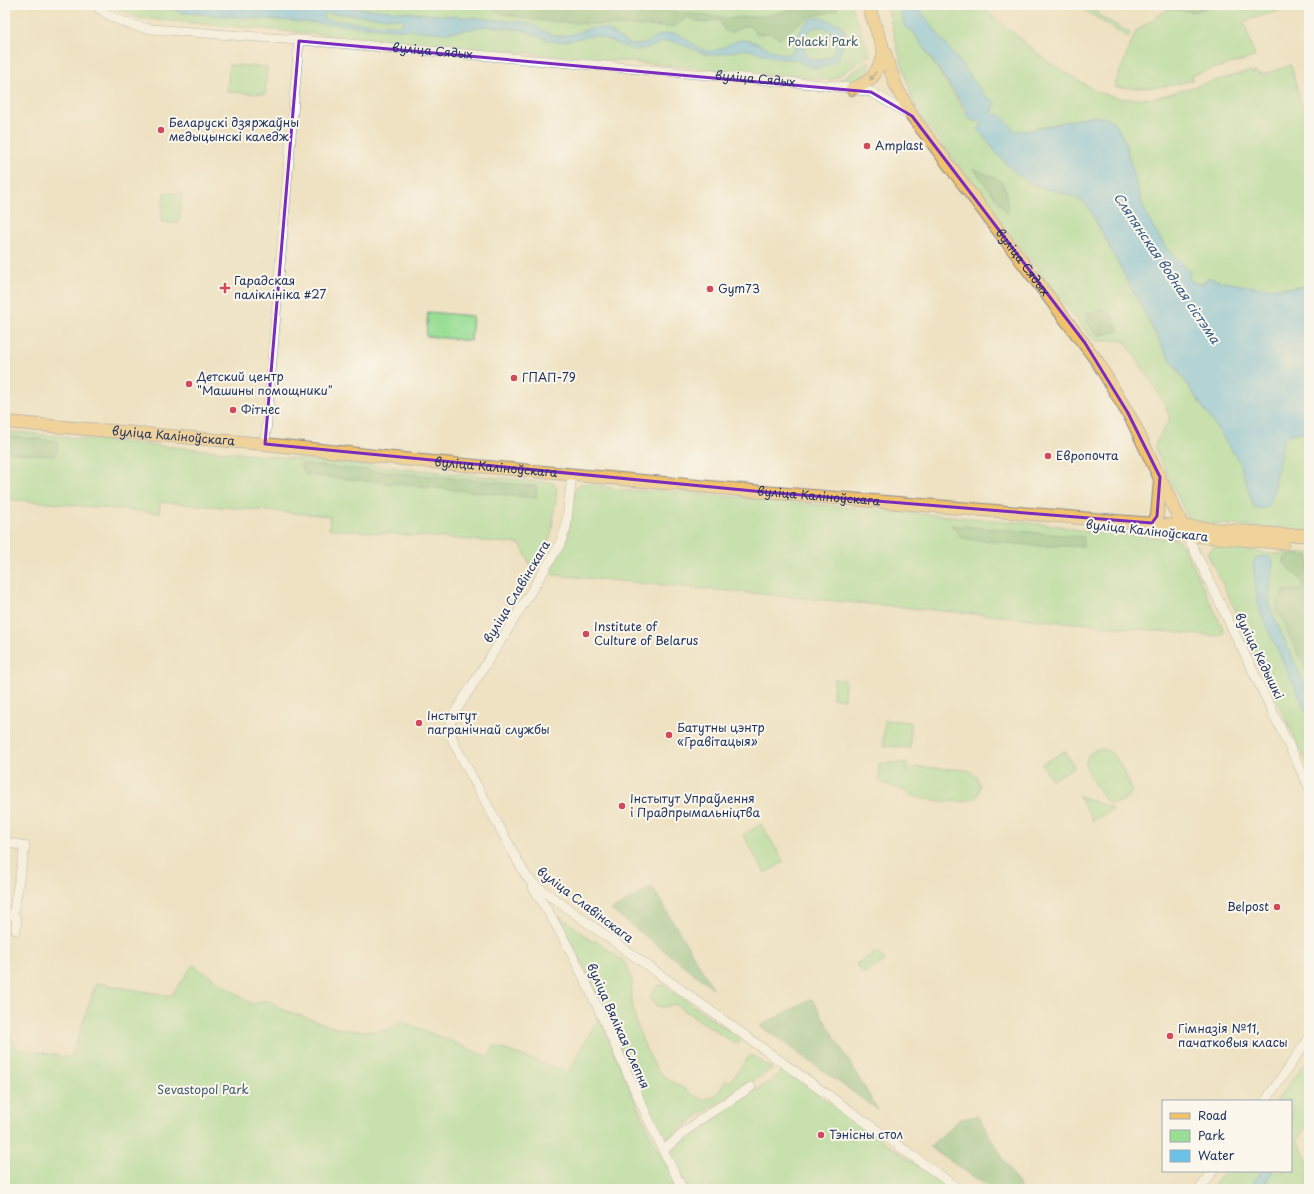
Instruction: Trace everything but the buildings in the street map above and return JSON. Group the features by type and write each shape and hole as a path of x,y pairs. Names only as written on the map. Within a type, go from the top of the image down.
{"main road":[{"path":"868,5 899,95 912,116"},
{"path":"852,88 866,84 872,79 885,53"},
{"name":"вуліца Сядых","path":"912,116 1097,361 1132,419 1185,530"},
{"name":"вуліца Каліноўскага","path":"5,422 265,444 572,475 986,512 1096,527 1309,535"},
{"path":"1148,524 1153,522 1157,516 1160,477"},
{"name":"вуліца Каліноўскага","path":"986,512 1058,515 1148,524 1285,544 1309,543"}],"street":[{"name":"вуліца Сядых","path":"95,5 107,14 138,27 852,88 871,92 880,96 912,116"},
{"path":"265,444 299,41"},
{"name":"вуліца Славінскага","path":"572,475 566,528 559,546 456,710 450,723 450,732 455,746 527,877 559,903 958,1189"},
{"name":"вуліца Кедышкі","path":"1185,530 1309,787"},
{"path":"5,842 25,846 13,915 17,920 16,930"},
{"name":"вуліца Вялікая Слепня","path":"527,877 550,914 584,977 663,1151 683,1189"},
{"path":"550,914 559,903"},
{"path":"1266,1100 1309,1038"},
{"path":"663,1151 683,1132 751,1087"},
{"path":"1200,1189 1212,1172"}],"highlighted area":[{"path":"299,41 871,92 912,116 1085,343 1128,413 1160,477 1157,516 1152,523 764,492 265,444"}],"green space":[{"name":"Polacki Park","path":"110,5 851,5 870,55 832,80 138,18"},
{"path":"488,5 614,5 728,18 765,16 808,5 838,6 837,10 802,21 780,38 770,33 756,34 752,28 746,25 731,33 724,30 720,21 714,20 704,23 687,17 674,27 606,25 532,20 503,14"},
{"path":"887,5 900,5 906,28 913,31 966,113 979,121 982,126 978,129 1014,172 1029,182 1075,197 1088,206 1163,348 1239,461 1245,473 1253,505 1265,508 1269,504 1284,440 1293,433 1309,432 1309,532 1195,522 1187,517 1155,448 1156,443 1170,418 1165,404 1126,342 1118,340 1099,341 1091,337 1053,290 916,110 898,51"},
{"path":"916,5 979,5 1047,61 1097,92 1123,99 1151,99 1250,71 1251,73 1256,71 1257,74 1261,73 1262,75 1291,65 1302,107 1309,122 1309,286 1269,289 1254,288 1225,282 1205,281 1199,284 1193,283 1189,278 1190,271 1166,248 1148,219 1140,198 1124,139 1114,122 1106,118 1091,116 1027,131 1015,131 999,114 996,116 992,112 994,110 989,98 986,97"},
{"path":"1077,5 1091,5 1100,16 1130,33 1128,38"},
{"path":"1170,5 1214,5 1194,12 1171,9"},
{"path":"1214,5 1293,7 1244,21 1255,57 1192,75 1192,80 1173,85 1144,88 1114,87 1136,31 1165,11 1171,9 1194,12"},
{"path":"870,61 869,73 858,81 839,80"},
{"path":"229,65 267,67 265,94 227,92"},
{"path":"973,168 1001,181 1006,191 1008,214"},
{"path":"164,192 182,194 179,223 161,222"},
{"path":"1102,309 1110,313 1119,331 1100,335 1090,326 1087,321 1086,314"},
{"path":"428,312 473,316 471,341 426,336"},
{"path":"5,431 553,483 557,488 551,535 545,548 532,568 520,544 329,529 330,516 160,502 159,513 5,499"},
{"path":"5,436 58,441 56,456 5,452"},
{"path":"300,464 537,486 536,498 306,475"},
{"path":"580,484 592,484 628,490 656,490 1061,526 1083,531 1177,539 1183,545 1224,631 1222,635 1215,636 554,575 550,572 568,536 575,490"},
{"path":"951,525 1084,537 1083,546 1036,546 961,538"},
{"path":"1217,544 1269,554 1309,553 1309,767 1247,641 1236,611 1207,553"},
{"path":"1288,554 1309,556 1309,676 1288,634 1285,621 1275,610 1284,590 1300,590 1303,588 1302,581 1284,563 1284,559"},
{"path":"834,679 845,680 844,699 833,698"},
{"path":"885,720 911,722 910,748 883,746"},
{"path":"1097,749 1111,752 1119,762 1132,791 1123,801 1109,804 1099,791 1088,772 1086,762 1089,754"},
{"path":"1065,751 1074,767 1052,780 1042,764"},
{"path":"879,763 908,763 907,773 910,769 917,767 968,770 977,778 980,787 979,792 972,799 962,802 914,797 908,793 905,788 904,791 879,781"},
{"path":"1078,795 1113,809 1093,821"},
{"path":"761,824 784,862 765,873 743,835"},
{"path":"652,887 713,988 611,910"},
{"path":"561,917 593,942 595,940 627,964 633,981 631,991 634,1014 642,1040 653,1062 661,1073 697,1097 707,1099 715,1095 726,1080 730,1082 749,1056 754,1056 772,1069 707,1110 663,1141 623,1058 583,964 556,918"},
{"path":"878,951 885,961 863,974 856,964"},
{"name":"Sevastopol Park","path":"193,965 252,1004 268,1000 284,1010 339,1029 378,1032 392,1028 401,1021 489,1057 494,1046 568,1072 599,1017 649,1132 678,1189 5,1189 5,1026 17,1048 71,1058 96,983 171,996"},
{"path":"664,985 739,1038 740,1042 735,1044 675,1004 662,1007 654,1004 651,996 652,992 655,988"},
{"path":"812,999 878,1110 760,1026"},
{"path":"1309,1061 1309,1123 1297,1140 1309,1164 1309,1189 1211,1189 1223,1172 1292,1172 1292,1100 1277,1100 1301,1068"},
{"path":"784,1070 950,1189 688,1189 671,1156 678,1142 725,1108 768,1083"},
{"path":"978,1116 1021,1189 992,1189 929,1147 960,1119"}],"water":[{"path":"162,5 319,5 522,22 558,36 570,35 593,28 599,28 606,29 623,41 635,45 645,44 657,37 667,34 679,35 700,48 709,51 737,41 746,40 783,54 789,54 794,51 798,35 807,22 812,19 819,18 826,19 835,24 839,22 845,32 846,43 843,44 839,56 834,62 819,68 810,67 797,60 777,58 746,49 715,55 705,54 673,41 663,42 648,48 634,50 595,35 560,42 550,41 523,30 486,26 446,33 184,13 169,9","holes":["327,13 403,19 404,22 400,26 326,20 322,17","823,27 831,31 829,38 836,43 835,51 829,57 817,60 810,57 805,52 803,40 809,30"]},
{"name":"Сляпянская водная сістэма","path":"900,5 916,5 986,97 993,100 995,105 992,112 996,116 1000,114 1015,131 1027,131 1091,116 1106,118 1114,122 1124,139 1140,198 1148,219 1166,248 1190,271 1189,278 1193,283 1203,284 1208,278 1233,284 1258,287 1283,288 1309,286 1309,432 1292,433 1283,441 1271,502 1268,507 1260,509 1254,507 1239,461 1163,348 1088,206 1075,197 1029,182 1014,172 1007,165 978,129 982,126 979,121 974,121 967,116 967,111 913,31 904,26"},
{"path":"1262,556 1270,557 1273,561 1269,599 1270,608 1309,694 1309,717 1262,617 1257,599 1253,563 1256,558"},
{"path":"1260,1172 1272,1172 1262,1189 1249,1189"}],"place":[{"name":"Беларускі дзяржаўны медыцынскі каледж","path":"161,130"},
{"name":"Amplast","path":"867,146"},
{"name":"Гарадская паліклініка #27","path":"225,288"},
{"name":"Gym73","path":"710,289"},
{"name":"ГПАП-79","path":"514,378"},
{"name":"Детский центр \"Машины помощники\"","path":"189,384"},
{"name":"Фітнес","path":"233,410"},
{"name":"Европочта","path":"1048,456"},
{"name":"Institute of Culture of Belarus","path":"586,634"},
{"name":"Інстытут пагранічнай службы","path":"419,723"},
{"name":"Батутны цэнтр «Гравітацыя»","path":"669,735"},
{"name":"Інстытут Упраўлення і Прадпрымальніцтва","path":"622,806"},
{"name":"Belpost","path":"1277,907"},
{"name":"Гімназія №11, пачатковыя класы","path":"1170,1036"},
{"name":"Тэнісны стол","path":"821,1135"}]}
